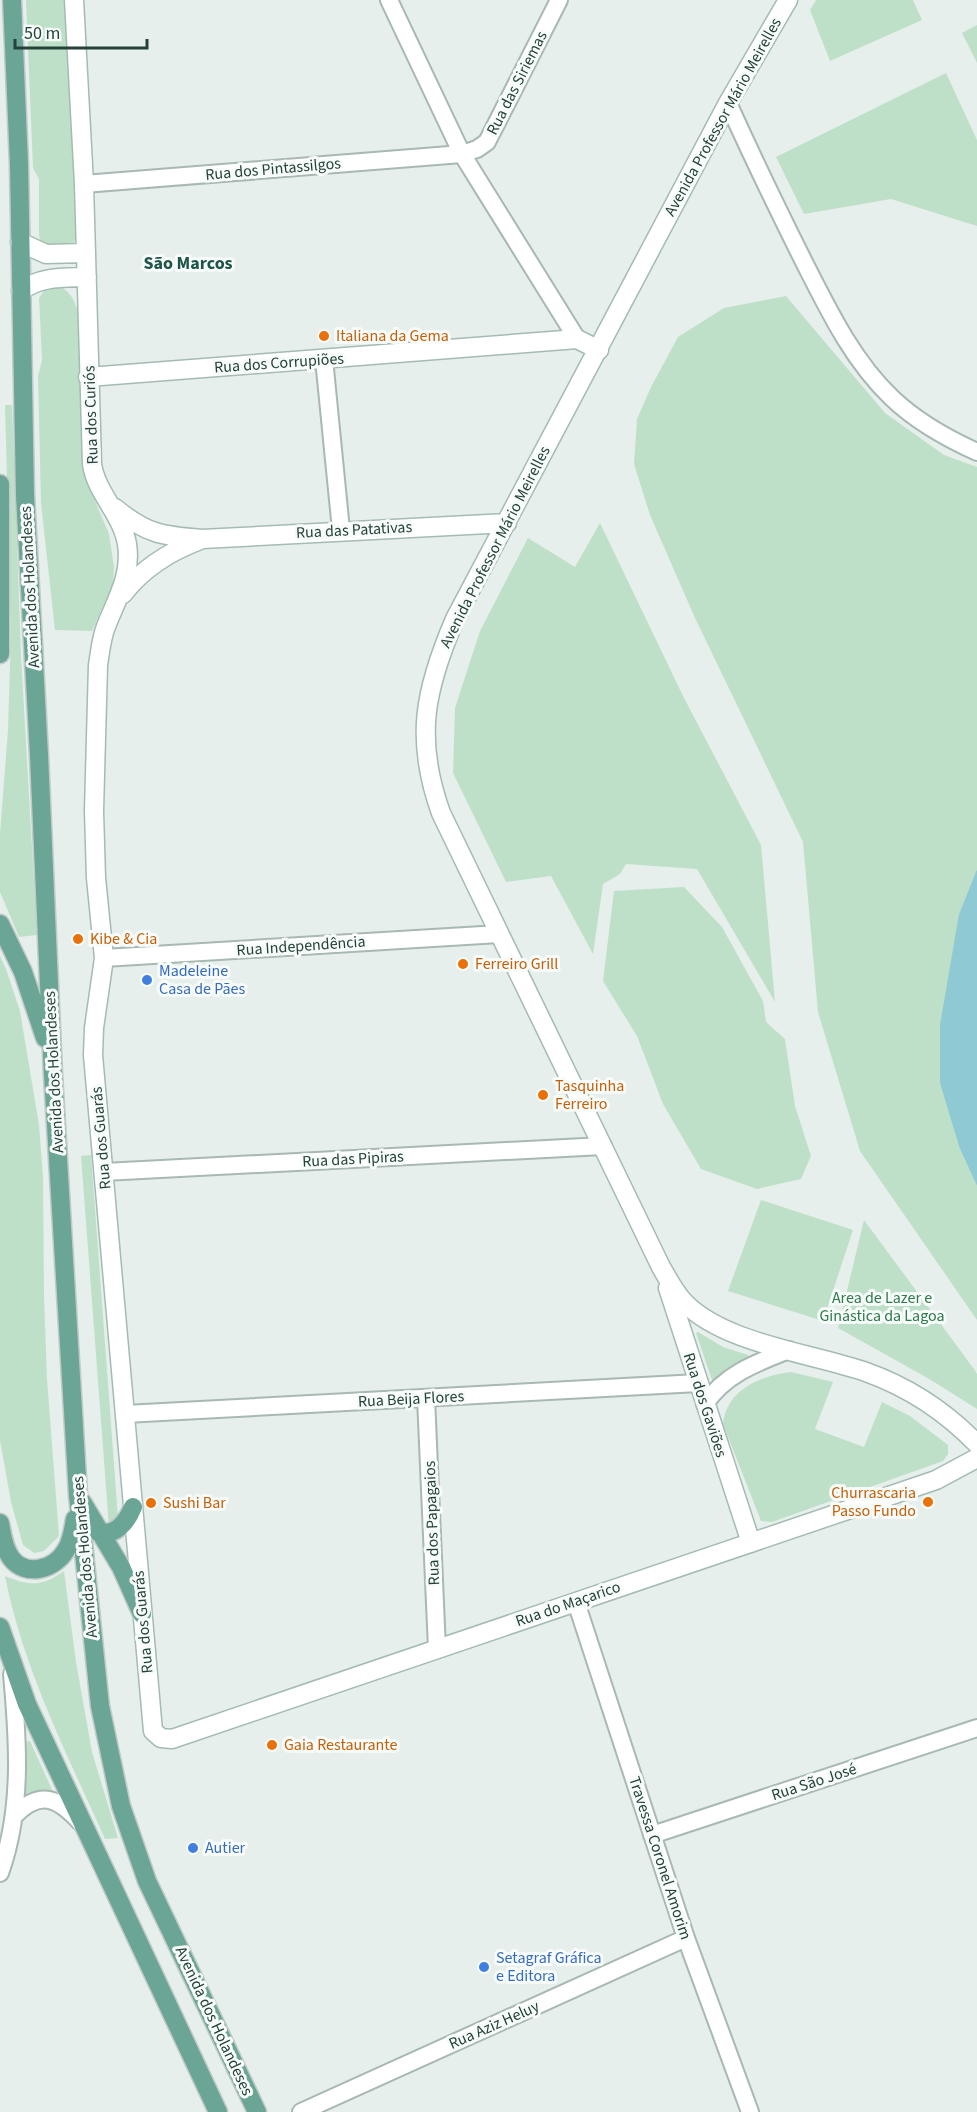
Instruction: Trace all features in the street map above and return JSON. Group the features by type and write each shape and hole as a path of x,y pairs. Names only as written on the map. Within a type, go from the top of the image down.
{"main road":[{"name":"Avenida dos Holandeses","path":"12,0 18,114 25,495 53,1075 78,1496 100,1706 121,1806 147,1881 257,2112"},
{"name":"Avenida dos Holandeses","path":"0,484 0,654"},
{"path":"0,924 23,972 46,1041 53,1075"},
{"path":"0,1522 7,1550 15,1562 30,1569 43,1568 56,1562 67,1550 78,1496"},
{"path":"78,1496 121,1567 142,1614"},
{"path":"98,1532 104,1534 119,1528 133,1507"},
{"path":"0,1628 27,1704 80,1822 218,2112"}],"street":[{"name":"Rua dos Curiós","path":"74,0 84,184 88,377 93,474 120,522 127,544"},
{"path":"389,0 462,154 577,339 599,350"},
{"name":"Rua das Siriemas","path":"462,154 477,149 487,142 559,0"},
{"name":"Avenida Professor Mário Meirelles","path":"786,0 728,103 455,619 441,652 429,694 427,759 431,782 441,813 661,1267 684,1302 706,1320 748,1338 866,1372 915,1395 962,1428 977,1444"},
{"path":"728,103 781,216 843,338 891,398 910,414 949,439 977,452"},
{"name":"Rua dos Pintassilgos","path":"84,184 462,154"},
{"path":"20,242 46,254 86,253"},
{"path":"21,291 45,280 87,277"},
{"name":"Rua dos Corrupiões","path":"88,377 577,339"},
{"path":"324,360 341,530"},
{"name":"Rua das Patativas","path":"111,505 146,530 170,536 202,539 507,523"},
{"name":"Rua das Patativas","path":"117,602 147,570 178,549 202,539"},
{"name":"Rua dos Guarás","path":"127,544 127,571 101,644 97,676 94,811 96,878 104,958 94,1028 93,1055 152,1725 157,1736"},
{"name":"Rua Independência","path":"104,958 499,934"},
{"name":"Rua das Pipiras","path":"104,1172 603,1146"},
{"name":"Rua dos Gaviões","path":"661,1267 751,1543"},
{"path":"705,1404 720,1385 735,1374 789,1350"},
{"name":"Rua Beija Flores","path":"125,1414 698,1383"},
{"name":"Rua dos Papagaios","path":"426,1398 437,1649"},
{"name":"Rua do Maçarico","path":"157,1736 166,1740 172,1739 751,1543 936,1480 977,1458"},
{"name":"Travessa Coronel Amorim","path":"576,1602 686,1938 750,2112"},
{"path":"0,1873 14,1816 8,1790 16,1726 12,1664"},
{"name":"Rua São José","path":"652,1835 977,1728"},
{"path":"14,1816 23,1807 41,1799 60,1803 80,1822"},
{"name":"Rua Aziz Heluy","path":"302,2112 686,1938"}],"green space":[{"path":"26,0 65,0 77,235 72,246 62,253 41,243 39,235 39,179 33,168"},
{"path":"816,0 913,0 922,20 830,61 810,10"},
{"path":"977,25 977,63 962,33"},
{"path":"946,73 977,140 977,226 891,199 804,214 776,157"},
{"path":"53,284 70,294 78,311 84,475 109,534 114,567 113,584 92,631 55,630 41,503 38,376 42,360 39,298 45,289"},
{"path":"786,296 885,413 944,455 977,467 977,869 959,914 960,1149 977,1186 977,1320 860,1151 818,1012 803,842 695,618 650,515 634,464 637,419 678,337 724,308"},
{"path":"5,405 12,405 21,655 37,935 19,937 0,892 0,834 8,730 11,631"},
{"path":"600,523 683,696 761,845 775,1002 697,869 626,864 620,874 603,884 593,954 551,876 506,882 453,773 455,708 480,631 528,538 575,567"},
{"path":"684,887 722,927 763,1001 766,1022 785,1039 795,1106 811,1156 801,1179 757,1189 701,1169 663,1104 637,1036 603,981 614,891"},
{"path":"0,956 20,1011 39,1125 43,1177 47,1379 59,1536 44,1551 34,1553 23,1545 11,1502 0,1440"},
{"path":"91,1155 118,1518 109,1527 81,1156"},
{"path":"761,1200 853,1230 823,1321 728,1291"},
{"name":"Area de Lazer e Ginástica da Lagoa","path":"864,1220 977,1374 977,1409 931,1380 838,1328"},
{"path":"698,1332 723,1347 748,1355 748,1357 730,1368 713,1383 696,1333"},
{"path":"791,1372 833,1382 815,1429 864,1447 882,1402 910,1416 948,1445 948,1454 943,1461 772,1522 761,1521 723,1424 731,1402 747,1386 768,1377"},
{"path":"64,1571 76,1662 92,1752 118,1838 105,1839 61,1743 23,1644 5,1576 22,1582 35,1583 49,1580"},
{"path":"30,1741 54,1794 18,1802 24,1742"}],"water":[{"path":"977,869 977,1186 960,1149 940,1083 940,1025 959,914"}],"place":[{"name":"Italiana da Gema","path":"324,336"},
{"name":"Kibe & Cia","path":"78,939"},
{"name":"Ferreiro Grill","path":"463,964"},
{"name":"Madeleine Casa de Pães","path":"147,980"},
{"name":"Tasquinha Ferreiro","path":"543,1095"},
{"name":"Churrascaria Passo Fundo","path":"928,1502"},
{"name":"Sushi Bar","path":"151,1503"},
{"name":"Gaia Restaurante","path":"272,1745"},
{"name":"Autier","path":"193,1848"},
{"name":"Setagraf Gráfica e Editora","path":"484,1967"}],"district":[{"name":"São Marcos","path":"188,263"}]}
